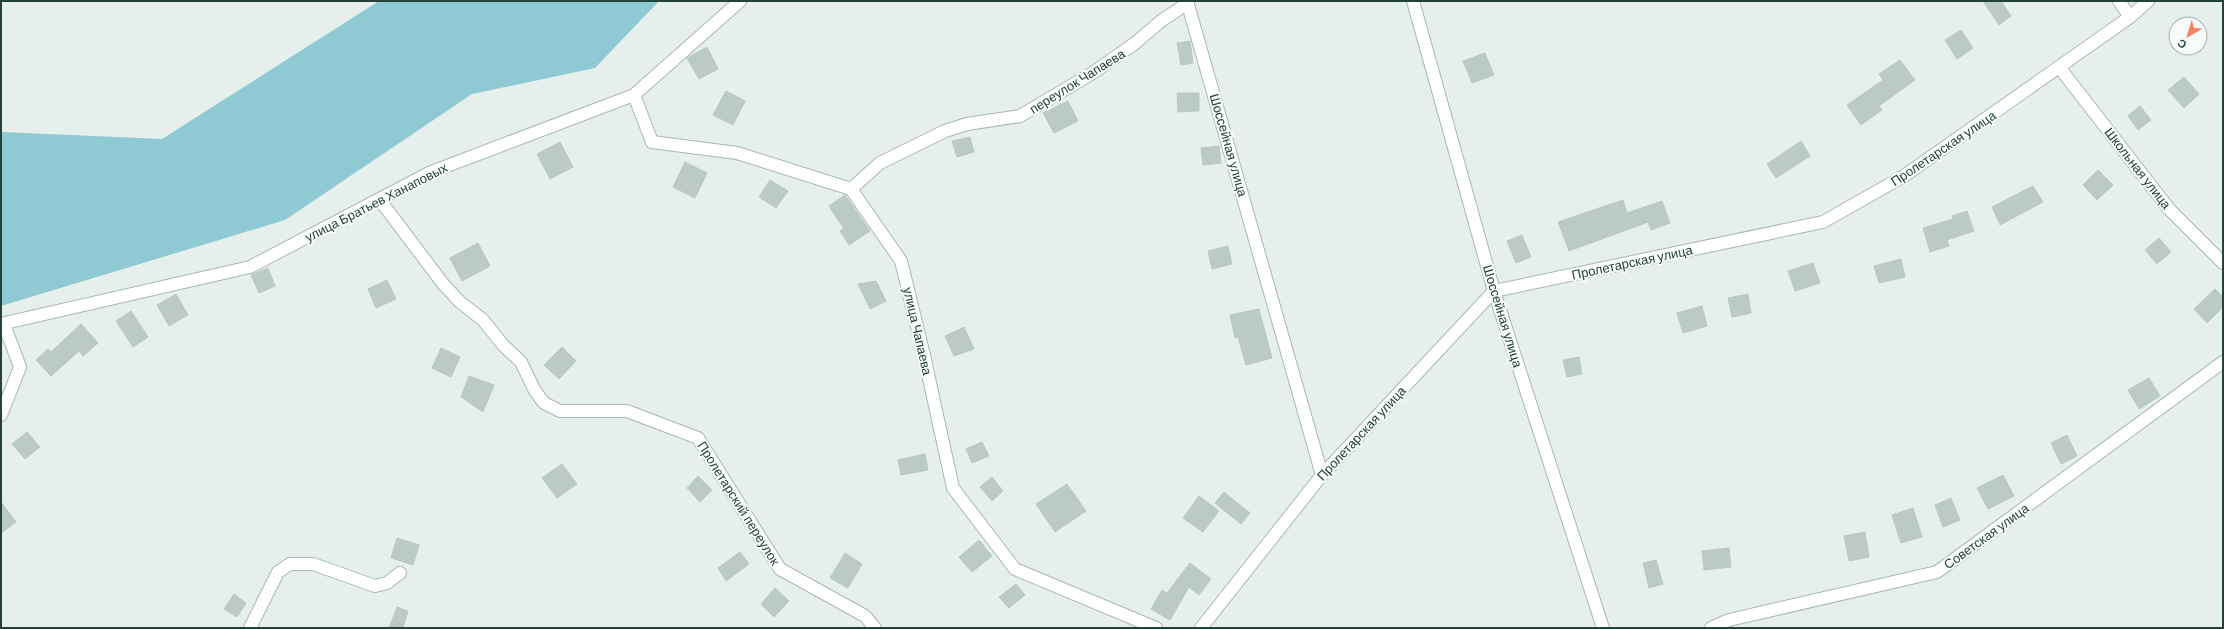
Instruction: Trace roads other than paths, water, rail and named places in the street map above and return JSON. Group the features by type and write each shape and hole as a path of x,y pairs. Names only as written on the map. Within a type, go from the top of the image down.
{"street":[{"name":"улица Братьев Ханаповых","path":"3,324 250,267 431,172 634,95 740,1"},
{"name":"Шоссейная улица","path":"1413,1 1494,291 1603,628"},
{"path":"2119,1 2130,17"},
{"name":"Пролетарская улица","path":"1201,628 1322,474 1494,291 1823,222 1904,176 2130,17 2148,1"},
{"name":"Шоссейная улица","path":"1188,2 1322,474"},
{"name":"переулок Чапаева","path":"851,189 880,163 945,131 967,124 1020,116 1091,74 1134,44 1161,21 1188,2"},
{"name":"Школьная улица","path":"2059,67 2169,209 2223,263"},
{"path":"634,95 652,142 737,153 851,189"},
{"name":"улица Чапаева","path":"851,189 901,261 923,351 953,488 1016,569 1156,628"},
{"name":"Пролетарский переулок","path":"379,199 444,285 460,302 483,320 503,345 521,362 535,391 544,404 560,412 627,411 698,438 780,569 865,616 875,628"},
{"path":"1,415 20,367 3,324"},
{"name":"Советская улица","path":"1712,628 1729,620 1937,572 2223,362"},
{"path":"250,628 278,572 290,564 313,564 375,586 387,583 400,573"}],"water":[{"path":"379,1 659,1 595,68 472,94 285,220 1,306 1,132 162,139"}]}
